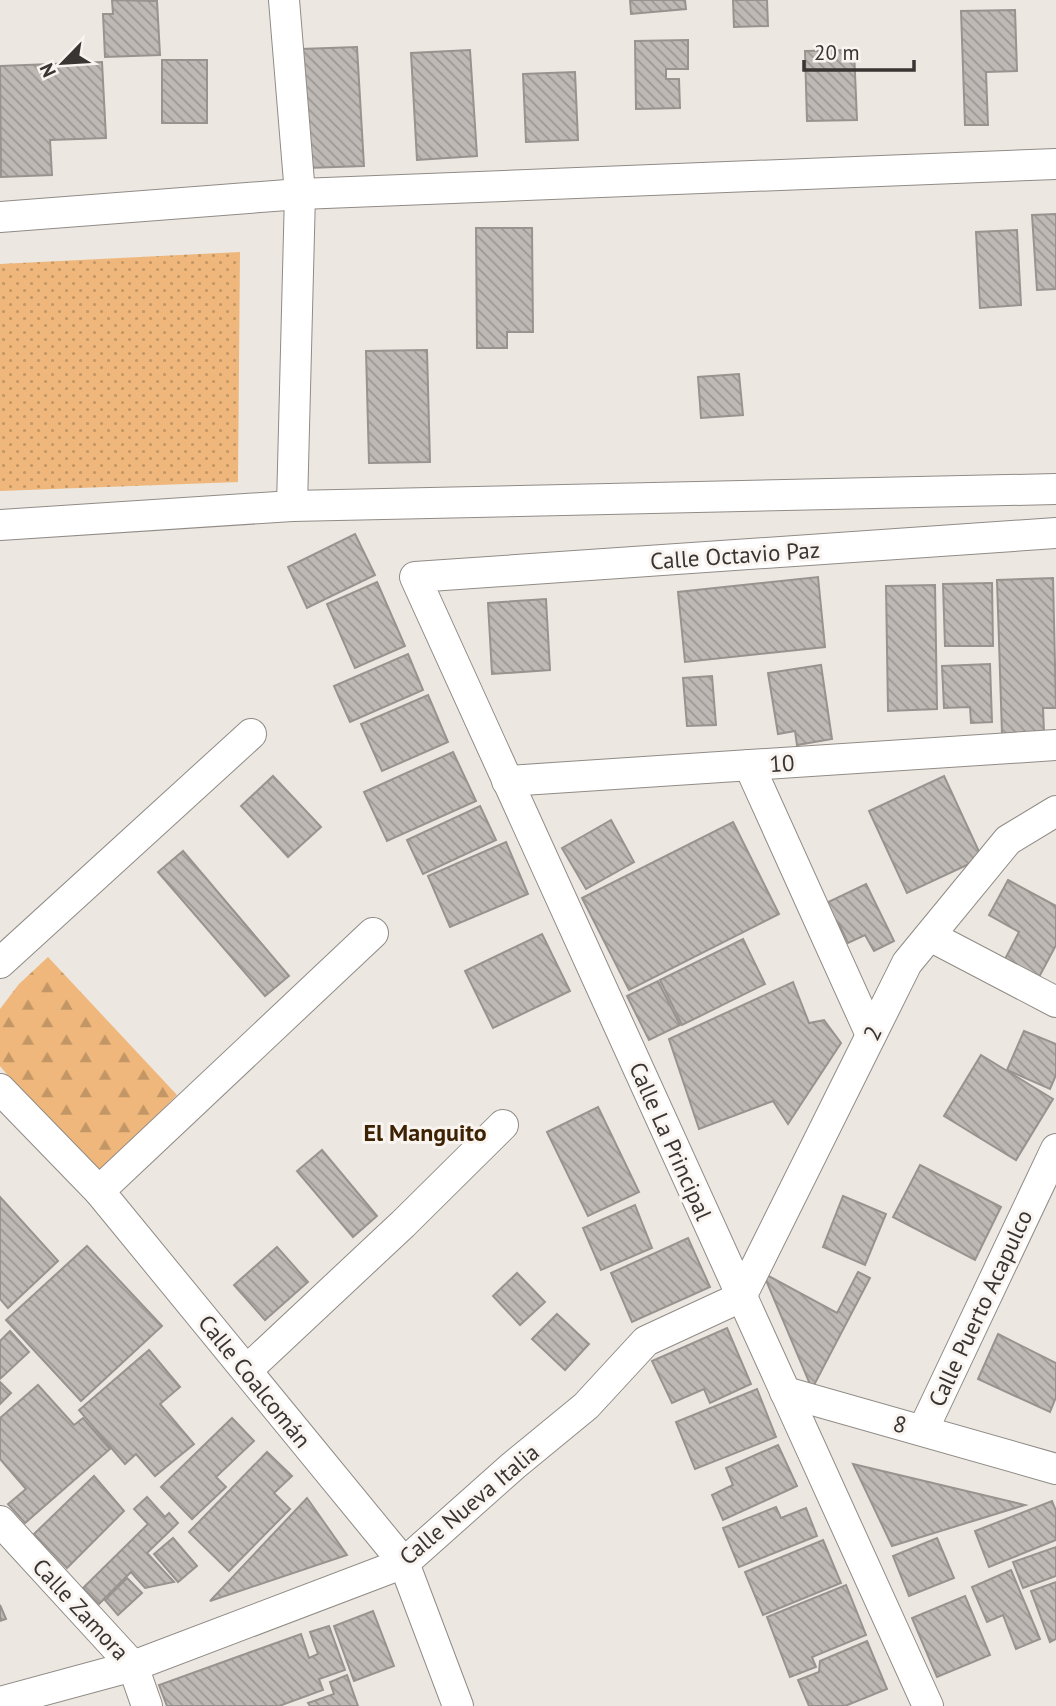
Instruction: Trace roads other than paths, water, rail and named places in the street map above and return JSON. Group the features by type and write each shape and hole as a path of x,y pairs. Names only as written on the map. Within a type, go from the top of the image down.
{"street":[{"path":"284,0 300,194 292,506"},
{"path":"0,217 300,194 1056,164"},
{"path":"0,525 292,506 1056,489"},
{"name":"Calle Octavio Paz","path":"415,577 1056,533"},
{"name":"Calle La Principal","path":"415,577 928,1706"},
{"path":"0,963 251,734"},
{"name":"10","path":"507,781 1056,745"},
{"path":"749,765 871,1035"},
{"name":"2","path":"741,1297 907,963 1008,840 1056,811"},
{"path":"99,1191 373,933"},
{"path":"930,936 1056,1002"},
{"name":"Calle Coalcomán","path":"0,1089 99,1191 404,1563 458,1706"},
{"path":"247,1370 403,1224 503,1125"},
{"name":"Calle Puerto Acapulco","path":"923,1430 1056,1149"},
{"name":"Calle Nueva Italia","path":"0,1702 133,1666 404,1563 513,1466 586,1406 646,1341 741,1297"},
{"name":"8","path":"785,1392 1056,1469"},
{"name":"Calle Zamora","path":"0,1521 133,1666 147,1706"}],"district":[{"name":"El Manguito","path":"425,1132"}]}
